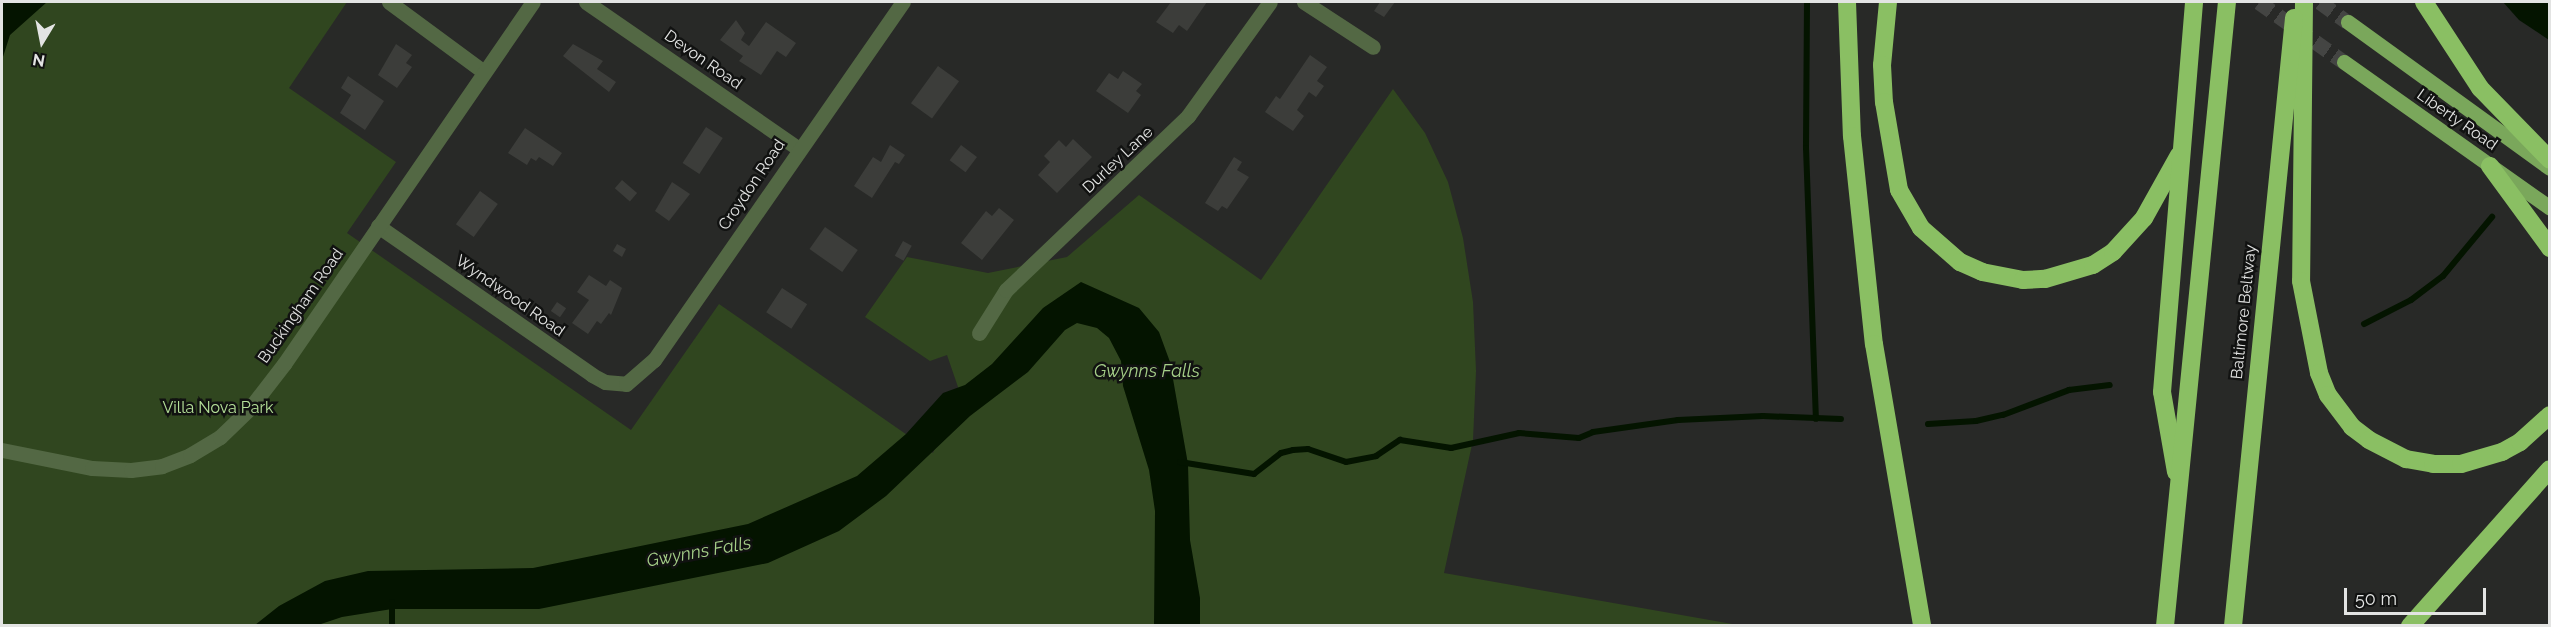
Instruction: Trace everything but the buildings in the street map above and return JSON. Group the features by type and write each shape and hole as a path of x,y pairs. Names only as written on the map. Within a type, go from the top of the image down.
{"highway":[{"path":"1847,2 1852,136 1874,344 1922,626"},
{"path":"1888,2 1882,56 1884,102 1899,190 1921,228 1960,262 1982,272 2024,280 2045,279 2093,265 2113,252 2144,218 2179,155"},
{"path":"2180,494 2162,392 2179,155 2194,2"},
{"path":"2165,626 2180,494 2227,2"},
{"name":"Baltimore Beltway","path":"2232,626 2296,2"},
{"path":"2304,2 2301,281 2319,373 2339,412 2352,427 2385,451 2419,462 2446,465 2502,452 2520,442 2550,415"},
{"path":"2424,2 2480,88 2550,160"},
{"path":"2490,166 2550,248"},
{"path":"2410,626 2550,469"}],"main road":[{"name":"Liberty Road","path":"2348,22 2550,168"},
{"name":"Liberty Road","path":"2343,62 2550,208"}],"street":[{"path":"389,2 484,72"},
{"name":"Buckingham Road","path":"2,450 92,468 131,470 162,466 190,455 220,437 250,408 533,2"},
{"name":"Devon Road","path":"586,2 799,149"},
{"name":"Croydon Road","path":"626,384 654,360 903,2"},
{"name":"Durley Lane","path":"979,333 1006,290 1188,116 1270,2"},
{"path":"1304,2 1373,47"},
{"name":"Wyndwood Road","path":"378,226 592,375 604,382 626,384"}],"green space":[{"name":"Villa Nova Park","path":"2,2 347,2 289,88 396,162 347,233 631,430 719,304 933,453 959,390 947,355 930,361 865,317 907,257 988,273 1067,257 1139,195 1261,280 1393,89 1425,133 1448,182 1463,238 1473,302 1476,371 1473,440 1444,573 1738,625 2,625"}],"water":[{"path":"2,2 47,2 10,35 2,60"},
{"path":"2503,2 2549,2 2549,40 2519,20"},
{"name":"Gwynns Falls","path":"1081,282 1139,308 1159,332 1170,362 1188,464 1190,540 1200,598 1200,625 1154,625 1155,511 1149,470 1123,386 1121,361 1109,338 1097,328 1077,323 1065,330 1028,372 970,416 886,496 839,531 768,563 539,609 392,609 342,617 318,625 255,625 279,606 325,581 368,571 533,568 748,524 857,476 906,434 943,393 965,385 992,364 1043,308"}],"waterway":[{"path":"1807,2 1806,148 1816,419"},
{"path":"2364,324 2411,300 2443,276 2492,217"},
{"path":"1928,424 1976,421 2003,415 2069,390 2110,385"},
{"path":"1180,462 1254,474 1281,453 1293,450 1308,449 1346,462 1376,456 1400,440 1451,448 1519,433 1579,438 1593,432 1678,420 1763,416 1841,419"},
{"path":"392,602 392,626"}],"tunnel":[{"path":"2259,2 2344,62"},
{"path":"2320,2 2348,22"}]}
